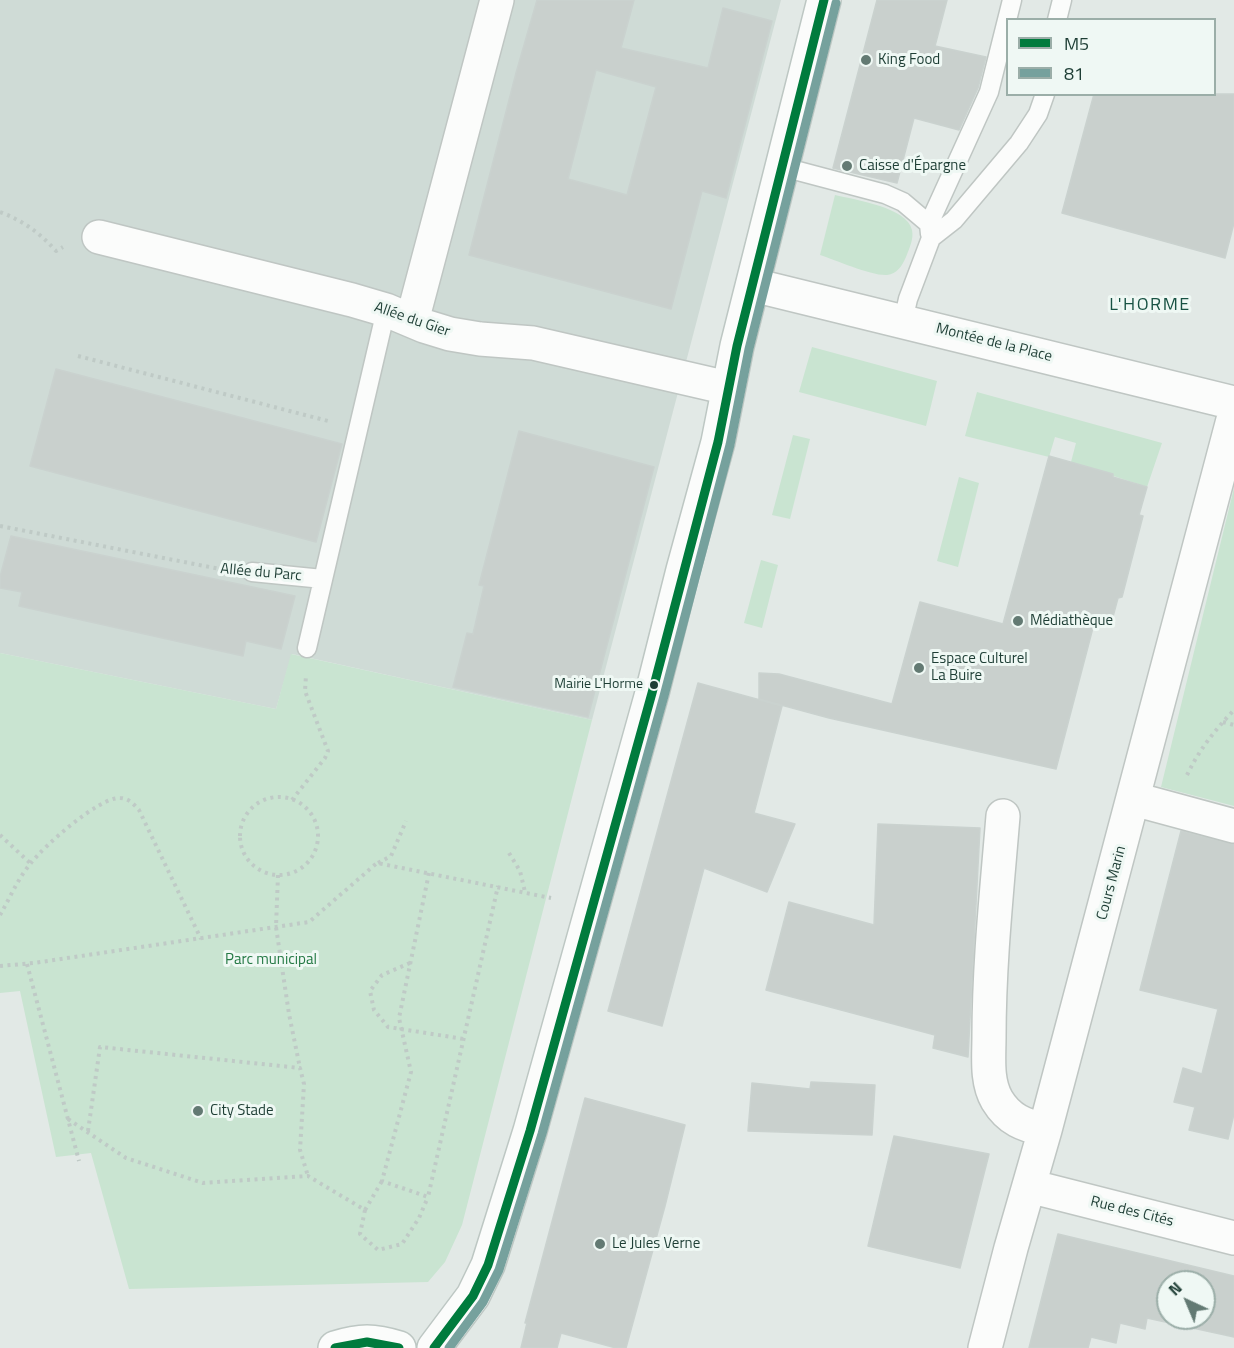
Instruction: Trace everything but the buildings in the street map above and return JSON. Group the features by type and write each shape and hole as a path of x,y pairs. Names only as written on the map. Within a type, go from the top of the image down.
{"street":[{"path":"399,316 496,0"},
{"path":"434,1348 473,1296 488,1265 530,1131 652,693 718,442 736,346 824,0"},
{"name":"Allée du Gier","path":"99,237 399,316 450,334 533,343 728,388"},
{"name":"Montée de la Place","path":"753,285 1234,403"},
{"name":"Cours Marin","path":"985,1348 1046,1130 1234,416"},
{"path":"1134,799 1234,826"},
{"path":"1002,816 989,985 989,1080 996,1099 1008,1114 1021,1124 1046,1130"},
{"name":"Rue des Cités","path":"1029,1186 1234,1238"},
{"path":"335,1348 354,1342 379,1341 399,1348"}],"lane":[{"path":"1008,18 1012,0"},
{"path":"1058,18 1062,0"},
{"path":"903,321 930,231 989,92 1006,24"},
{"path":"930,231 954,220 1019,143 1038,114 1044,96"},
{"path":"783,167 885,194 903,202 930,231"},
{"name":"Allée du Parc","path":"252,572 323,579 399,316"},
{"path":"307,648 323,579"}],"path":[{"path":"0,212 20,220 42,236 56,251 72,242 99,237"},
{"path":"78,356 328,421"},
{"name":"Allée du Parc","path":"0,526 215,569 252,572"},
{"path":"292,800 328,751 305,691 307,648"},
{"path":"1175,810 1183,783 1196,758 1234,710"},
{"path":"1223,722 1234,725"},
{"path":"272,797 292,800 308,810 315,821 318,833 312,858 302,868 291,874 265,873 250,862 240,845 243,820 250,809 261,801 272,797"},
{"path":"0,915 30,863 57,837 93,809 119,798 130,801 139,810 201,939"},
{"path":"0,966 27,964 309,922 377,863 391,856 406,820"},
{"path":"0,835 30,863"},
{"path":"509,853 520,871 525,892"},
{"path":"377,863 551,898"},
{"path":"429,873 399,1018 411,1072 382,1181 365,1210 360,1234 378,1250 402,1244 419,1218 428,1197 498,886"},
{"path":"278,875 276,927 289,1014 304,1084 300,1150 308,1176"},
{"path":"411,963 382,975 369,991 374,1010 388,1027 464,1039"},
{"path":"27,964 79,1161"},
{"path":"88,1131 100,1047 300,1068"},
{"path":"68,1119 126,1158 203,1183 308,1176 365,1210"},
{"path":"382,1181 428,1197"}],"shaded area":[{"path":"0,0 781,0 592,720 292,654 276,709 0,653"}],"green space":[{"path":"835,195 891,210 908,222 912,230 912,240 901,266 896,271 880,275 820,255"},
{"path":"812,347 937,381 926,426 799,392"},
{"path":"977,392 1162,443 1147,487 1071,462 1076,443 1055,437 1049,457 965,436"},
{"path":"793,435 810,439 790,519 772,515"},
{"path":"959,477 979,483 958,567 937,561"},
{"path":"1234,488 1234,806 1161,787"},
{"path":"761,560 778,565 762,628 744,623"},
{"name":"Parc municipal","path":"0,653 276,709 291,654 592,720 462,1225 445,1262 428,1282 129,1289 91,1153 56,1157 20,991 0,993"}],"transit line":[{"name":"M5","path":"434,1348 473,1296 488,1265 530,1131 652,693 718,442 737,346 824,0"},
{"name":"81","path":"449,1348 483,1302 499,1270 542,1134 664,696 730,445 749,349 836,3"},
{"name":"M5","path":"335,1348 367,1342 399,1348"}],"place":[{"name":"King Food","path":"866,60"},
{"name":"Caisse d'Épargne","path":"847,166"},
{"name":"Médiathèque","path":"1018,621"},
{"name":"Espace Culturel La Buire","path":"919,668"},
{"name":"Mairie L'Horme","path":"654,685"},
{"name":"City Stade","path":"198,1111"},
{"name":"Le Jules Verne","path":"600,1244"}],"district":[{"name":"L'HORME","path":"1150,306"}]}
